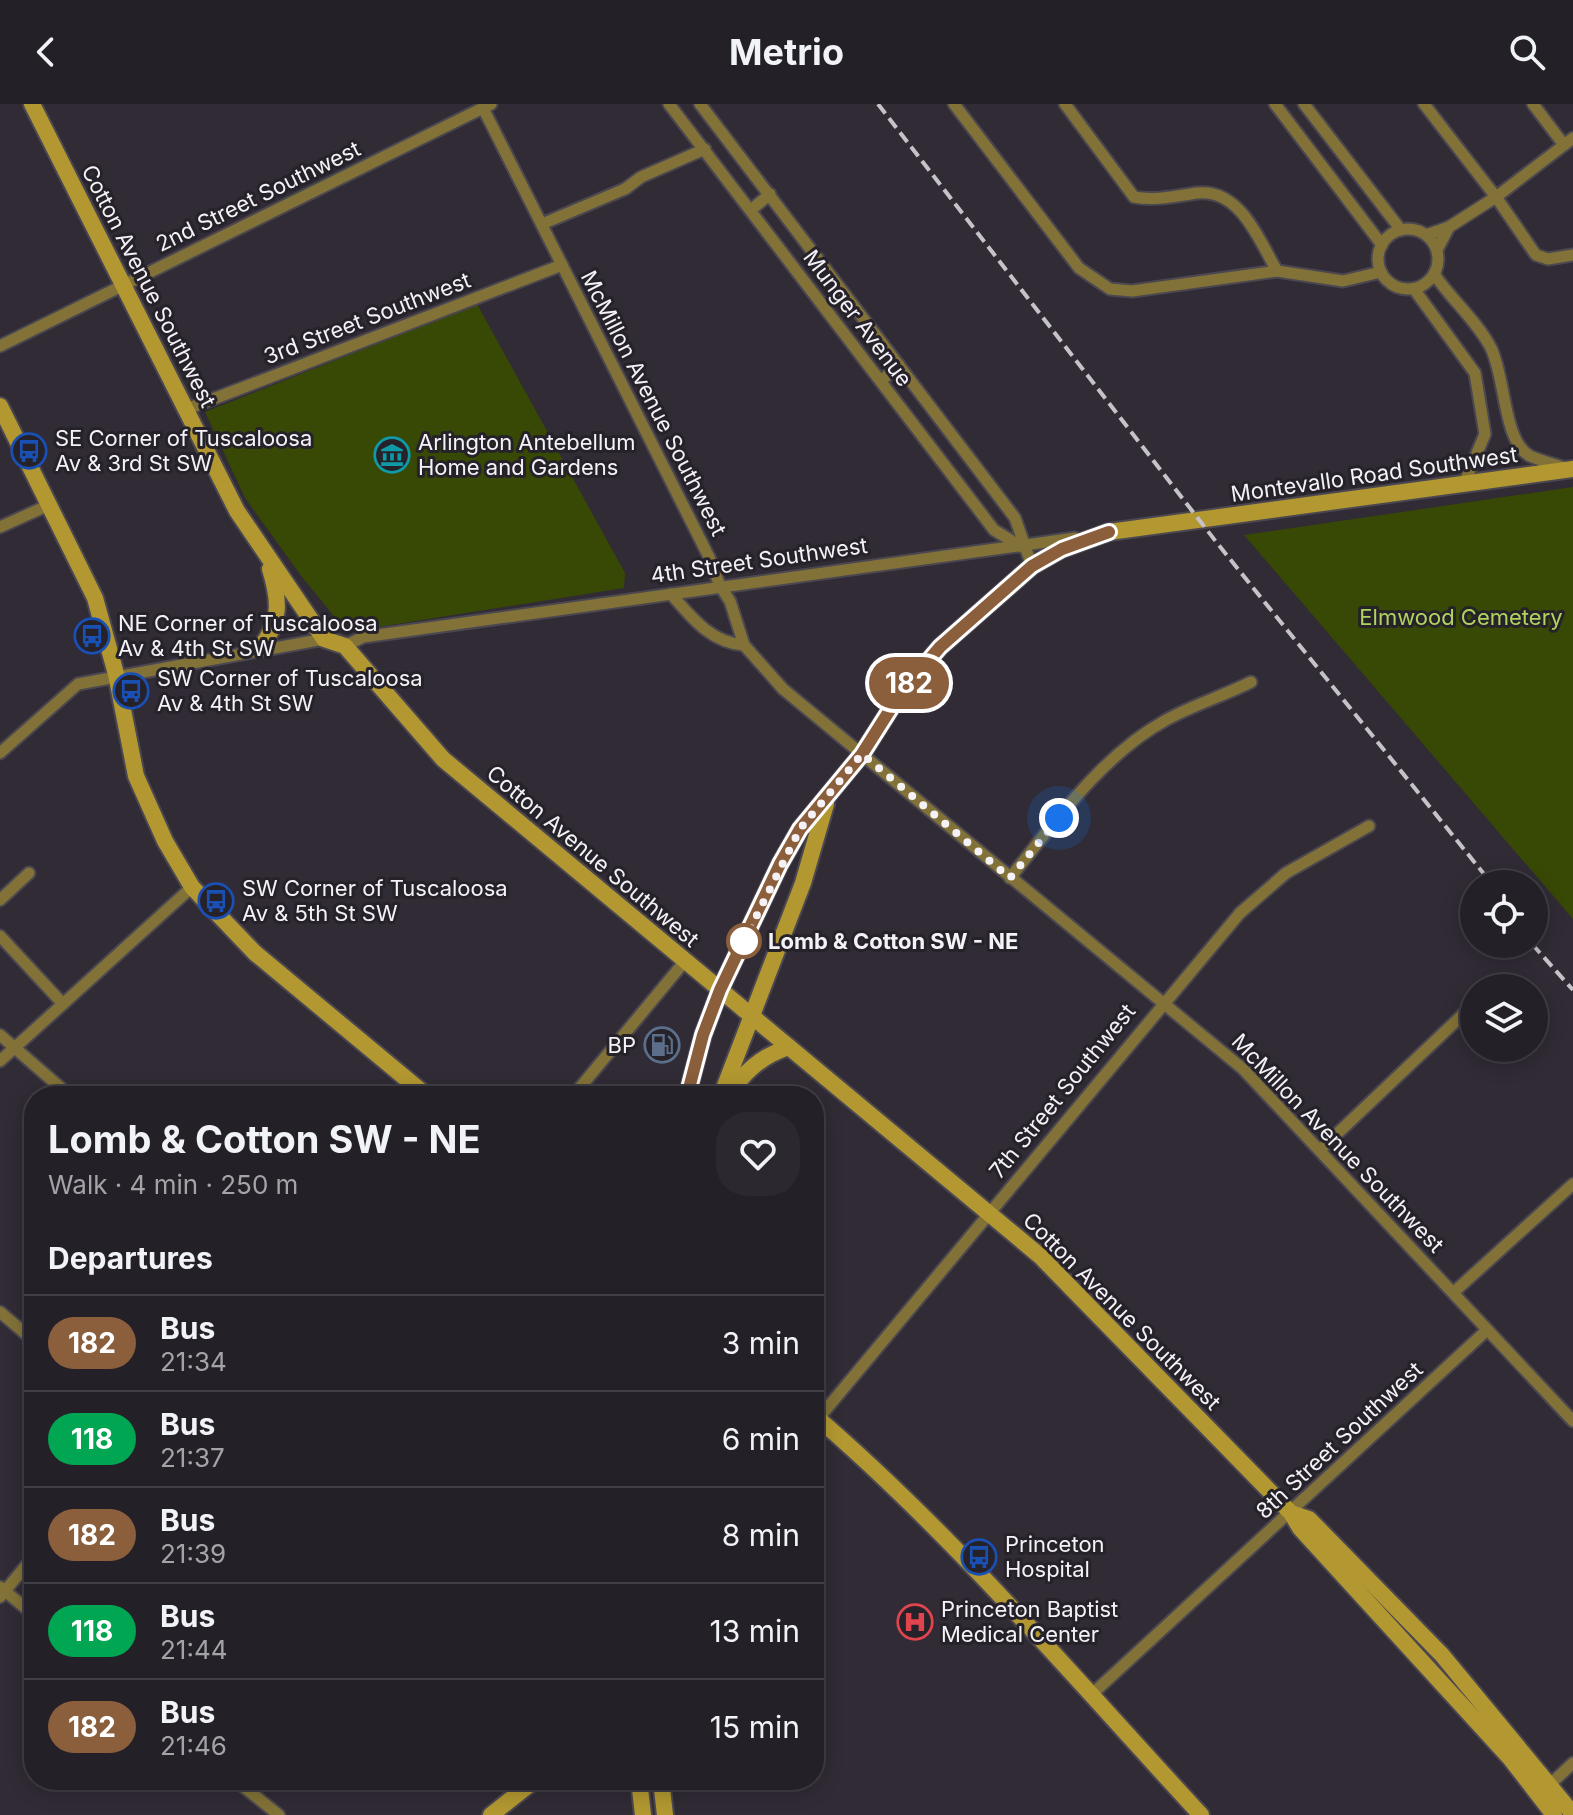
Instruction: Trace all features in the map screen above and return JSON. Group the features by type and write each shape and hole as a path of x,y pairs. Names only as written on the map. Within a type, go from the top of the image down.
{"street":[{"name":"Cotton Avenue Southwest","path":"32,104 237,511 324,639"},
{"name":"Munger Avenue","path":"669,104 994,530 1022,547"},
{"name":"Munger Avenue","path":"700,104 1015,518 1022,547 1032,566"},
{"path":"954,104 1079,268 1110,289 1132,291 1277,271 1343,281 1381,272"},
{"path":"1065,104 1134,197 1148,199 1203,192 1221,195 1237,207 1277,271"},
{"path":"1275,104 1382,245"},
{"path":"1304,104 1401,230"},
{"path":"1424,104 1496,197 1536,255 1548,259 1573,255"},
{"path":"1464,484 1485,434 1475,373 1414,289 1395,286 1381,272 1378,263 1382,245 1389,235 1401,230 1426,235 1449,227 1496,197 1568,142 1533,104"},
{"name":"2nd Street Southwest","path":"0,346 487,106"},
{"name":"McMillon Avenue Southwest","path":"487,106 562,265 730,601 744,645 783,689 1243,1069 1573,1421"},
{"path":"542,224 625,189 641,177 705,149"},
{"path":"751,210 770,194"},
{"path":"1449,227 1437,250 1434,274 1489,344 1505,388 1510,430 1517,445 1529,455 1571,469"},
{"path":"1426,235 1437,250"},
{"name":"3rd Street Southwest","path":"187,409 562,265"},
{"path":"1414,289 1434,274"},
{"path":"881,381 899,365"},
{"path":"0,406 95,598 116,674 138,783 165,841 192,887 255,953 411,1086"},
{"name":"Montevallo Road Southwest","path":"1181,522 1571,469"},
{"path":"0,527 49,505"},
{"name":"4th Street Southwest","path":"345,646 363,637 1022,547 1181,522"},
{"path":"690,1086 703,1035 720,990 780,864 800,829 862,754 900,694 940,647 1032,566 1062,549 1109,532"},
{"path":"260,648 275,626 278,609 277,592 265,552"},
{"path":"671,594 703,629 733,645 744,645"},
{"path":"0,753 78,684 116,674 260,648 324,639 345,646"},
{"name":"Cotton Avenue Southwest","path":"345,646 443,759 1040,1256 1291,1513 1309,1519 1442,1655 1545,1788 1573,1814"},
{"path":"1010,878 1059,818 1138,738 1165,721 1251,682"},
{"path":"725,1086 803,883 828,798"},
{"name":"7th Street Southwest","path":"824,1408 990,1213 1164,1001 1267,886 1369,826"},
{"path":"0,900 29,873"},
{"path":"0,1061 192,887"},
{"path":"0,936 63,1004"},
{"path":"581,1086 685,961"},
{"path":"1321,1149 1460,1017"},
{"path":"0,1035 58,1086"},
{"path":"735,1086 757,1063 789,1047"},
{"path":"1454,1292 1573,1184"},
{"path":"0,1312 24,1332"},
{"name":"8th Street Southwest","path":"1090,1696 1487,1330"},
{"path":"824,1424 872,1463 960,1552 1201,1815"},
{"path":"24,1567 2,1591 24,1608"},
{"path":"1545,1788 1573,1763"},
{"name":"Cotton Avenue Southwest","path":"1545,1788 1554,1815"},
{"path":"248,1790 279,1815"},
{"path":"491,1815 522,1790"},
{"path":"640,1790 643,1815"},
{"path":"662,1790 665,1815"}],"green space":[{"name":"Arlington Antebellum Home and Gardens","path":"477,304 625,573 624,588 347,632 302,577 245,498 205,412"},
{"name":"Elmwood Cemetery","path":"1573,487 1573,919 1548,890 1548,870 1531,870 1244,535"}],"railway":[{"path":"878,104 1217,543 1481,870"},
{"path":"1544,958 1573,990"}],"bus line":[{"name":"182","path":"690,1086 703,1035 720,990 780,864 800,829 862,754 900,694 940,647 1032,566 1062,549 1109,532"}],"place":[{"name":"SE Corner of Tuscaloosa Av & 3rd St SW","path":"29,451"},
{"name":"Arlington Antebellum Home and Gardens","path":"392,455"},
{"name":"NE Corner of Tuscaloosa Av & 4th St SW","path":"92,636"},
{"name":"SW Corner of Tuscaloosa Av & 4th St SW","path":"131,691"},
{"name":"SW Corner of Tuscaloosa Av & 5th St SW","path":"216,901"},
{"name":"Lomb & Cotton SW - NE","path":"744,941"},
{"name":"BP","path":"662,1045"},
{"name":"Princeton Hospital","path":"979,1557"},
{"name":"Princeton Baptist Medical Center","path":"915,1622"}],"route":[{"path":"744,941 800,829 862,754 1010,878 1059,818"}]}
